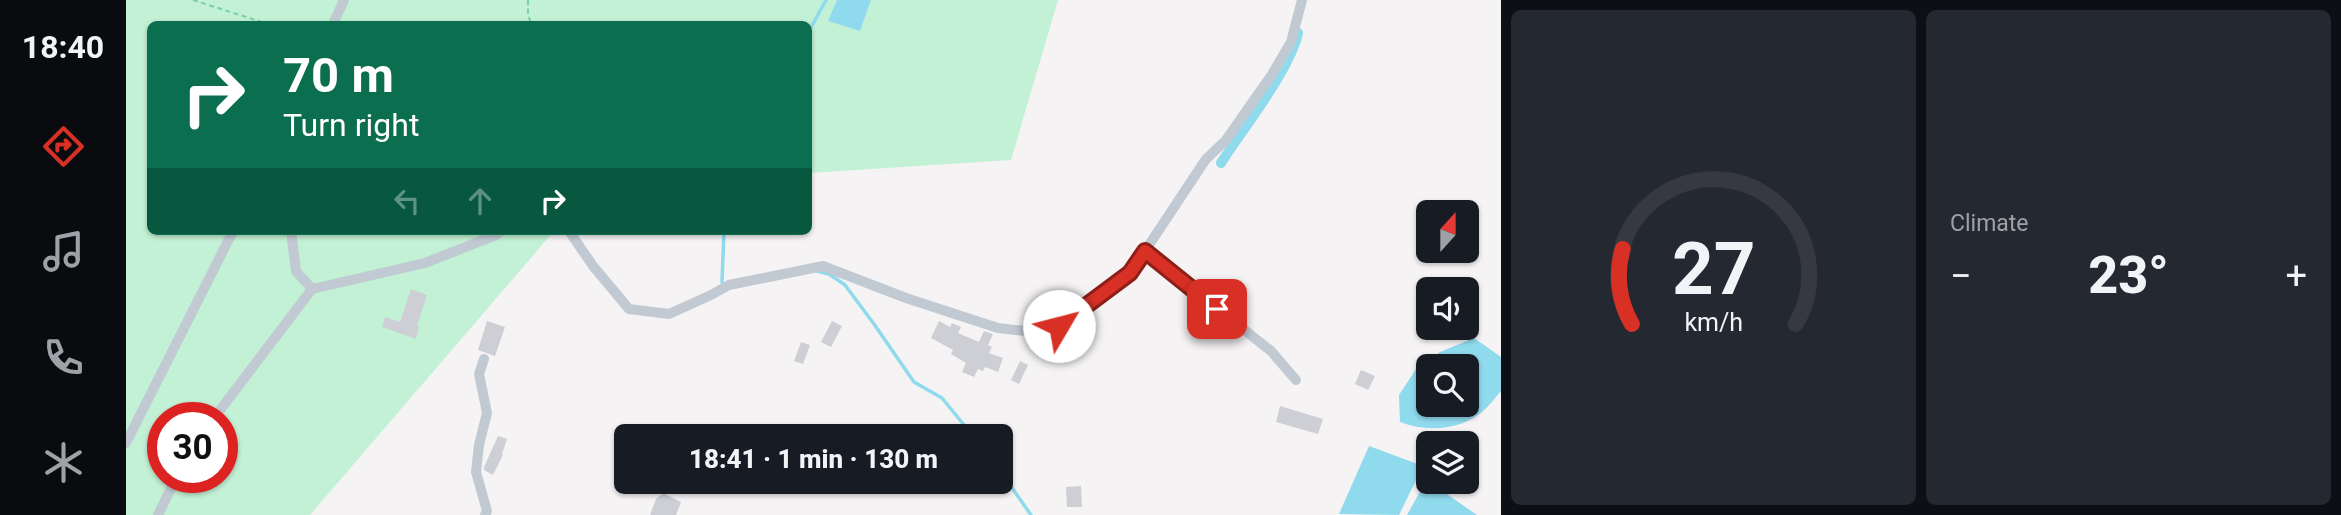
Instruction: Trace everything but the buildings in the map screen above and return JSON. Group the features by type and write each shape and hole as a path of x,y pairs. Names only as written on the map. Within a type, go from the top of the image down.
{"street":[{"path":"334,21 344,0"},
{"path":"572,235 629,309 669,314 729,285 824,266 906,298 998,328 1034,332 1059,326 1130,273 1206,159 1226,140 1271,76 1292,42 1301,0"},
{"path":"126,443 231,235"},
{"path":"291,235 296,271 312,289"},
{"path":"226,402 312,289 425,263 492,235"},
{"path":"1145,251 1271,351 1296,380"},
{"path":"484,359 479,374 486,413 476,472 487,512 485,515"},
{"path":"158,515 169,493"}],"path":[{"path":"193,0 259,21"},
{"path":"528,0 531,21"}],"green space":[{"path":"126,0 1058,0 1011,160 812,173 812,21 147,21 147,235 551,235 310,515 126,515"}],"water":[{"path":"837,0 871,0 860,31 828,21"},
{"path":"1469,340 1477,340 1501,357 1501,391 1479,414 1479,354 1437,354"},
{"path":"1416,369 1416,417 1474,417 1442,428 1410,425 1400,422 1399,395"},
{"path":"1369,446 1416,463 1416,480 1399,515 1339,514"},
{"path":"1419,494 1447,494 1477,515 1407,515"}],"waterway":[{"path":"812,26 826,0"},
{"path":"1221,163 1276,82 1298,33"},
{"path":"722,282 724,235"},
{"path":"817,271 829,274 845,285 914,382 942,398 963,424"},
{"path":"1013,489 1031,515"}],"route":[{"path":"1059,326 1130,273 1145,251 1217,309"}]}
